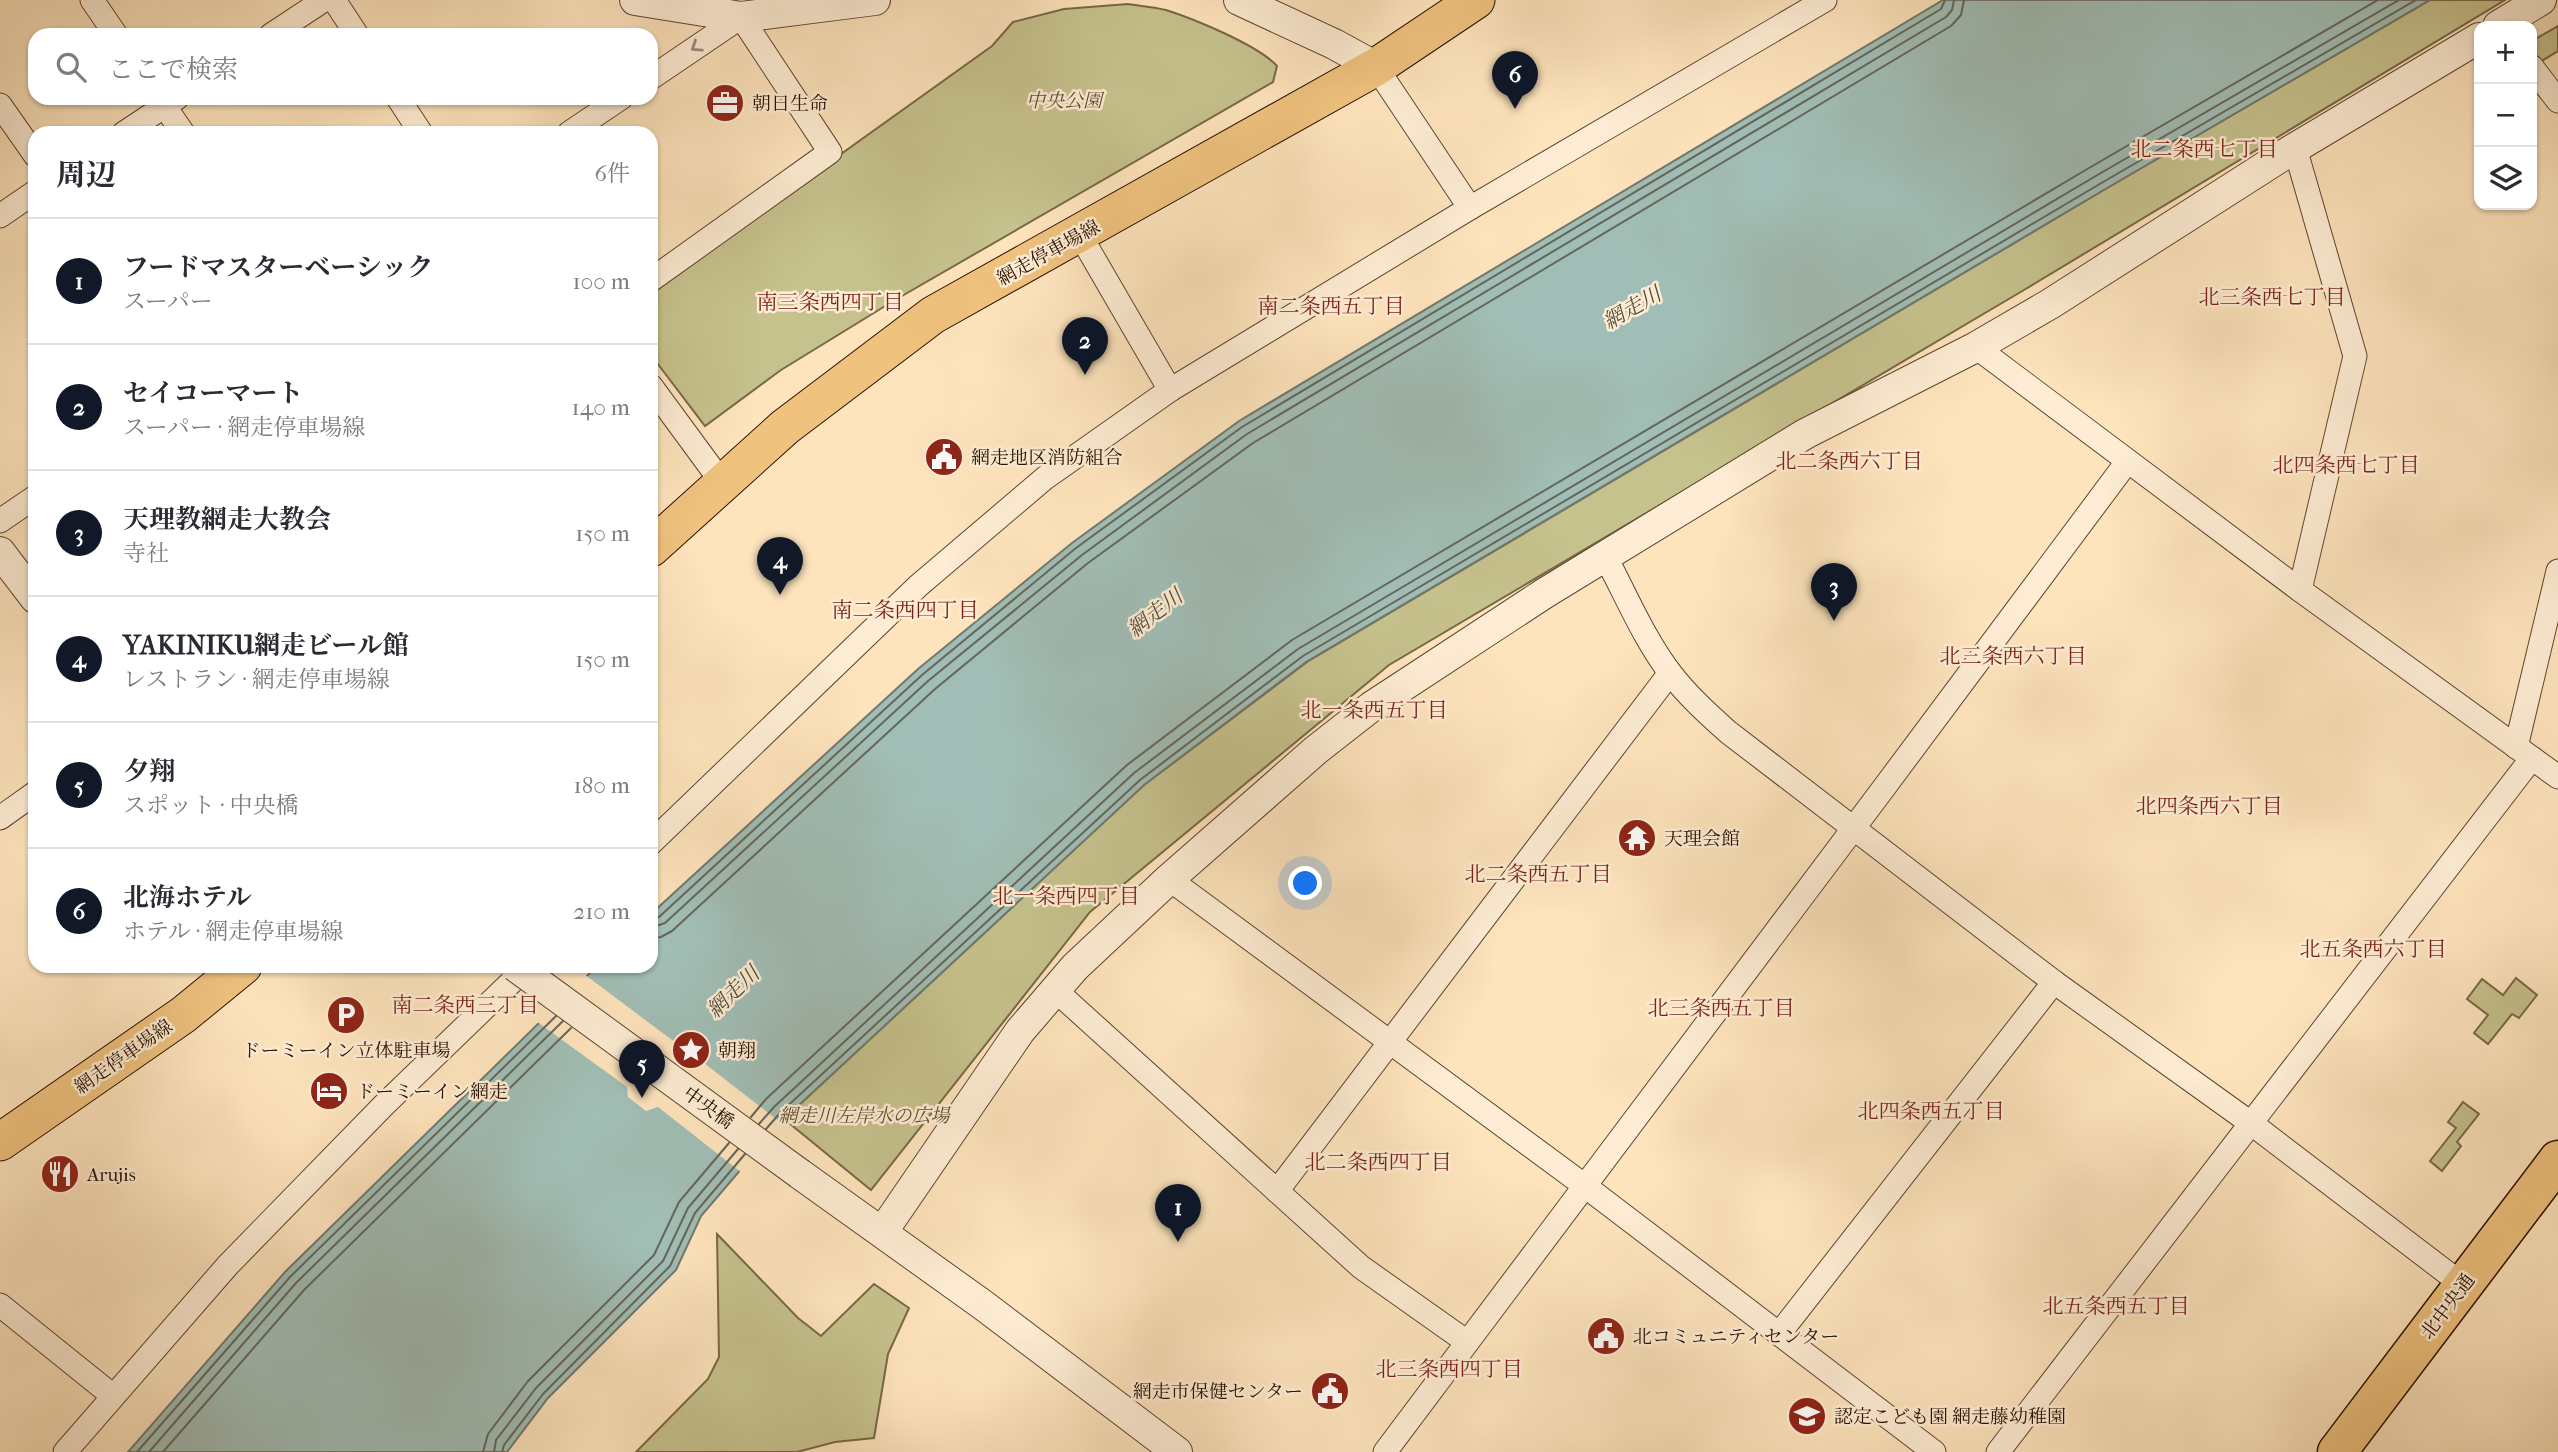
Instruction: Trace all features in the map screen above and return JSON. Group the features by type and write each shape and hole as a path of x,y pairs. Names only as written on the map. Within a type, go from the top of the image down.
{"highway":[{"name":"北中央通","path":"2337,1452 2558,1160"}],"main road":[{"name":"網走停車場線","path":"658,542 785,427 933,315 1376,67 1476,0"},
{"name":"網走停車場線","path":"0,1142 183,1015 234,973"}],"street":[{"path":"92,0 111,28"},
{"path":"282,28 324,0"},
{"path":"334,0 352,28"},
{"path":"635,0 741,17 875,0"},
{"path":"1239,0 1334,44 1376,67 1470,208"},
{"path":"658,836 918,586 1045,478 1170,390 1470,208 1825,0"},
{"path":"2507,21 2542,0"},
{"path":"658,73 741,17"},
{"path":"658,276 830,152 741,17"},
{"path":"883,1231 1020,1031 1075,967 1169,879 1316,750 1371,707 1605,556 1805,434 1976,347 2124,259 2295,148 2474,40"},
{"path":"2537,74 2558,101"},
{"path":"0,105 28,146"},
{"path":"133,126 162,105"},
{"path":"169,105 180,126"},
{"path":"403,105 416,126"},
{"path":"579,126 611,105"},
{"path":"2295,148 2355,356 2300,590"},
{"path":"0,216 28,197"},
{"path":"1080,235 1170,390"},
{"path":"1976,347 2300,590 2558,777"},
{"path":"658,396 723,484"},
{"path":"1385,1452 2127,462"},
{"path":"0,521 28,502"},
{"path":"0,552 28,589"},
{"path":"1605,556 1653,648 1670,673 1689,696 1728,732 2054,982 2252,1124 2463,1285"},
{"path":"1998,1452 2252,1124 2524,752 2558,571"},
{"path":"1277,1191 1670,673"},
{"path":"0,818 28,798"},
{"path":"1169,879 1585,1186 1934,1452"},
{"path":"65,1452 228,1265 384,1105 521,973"},
{"name":"中央橋","path":"526,973 800,1174 883,1231 1177,1452"},
{"path":"1779,1334 2054,982"},
{"path":"1055,990 1361,1267 1467,1342"},
{"path":"0,1305 113,1396"}],"green space":[{"name":"網走川左岸水の広場","path":"2430,0 2505,0 2024,290 1389,665 1090,912 871,1190 784,1119 1144,785 1307,662"},
{"name":"中央公園","path":"1128,4 1166,10 1241,41 1268,58 1277,66 1273,82 895,300 781,370 705,426 658,364 658,285 992,46 1013,22 1064,9"},
{"path":"2558,26 2558,51 2540,62 2537,57 2537,38"},
{"path":"2516,978 2537,995 2519,1018 2512,1014 2488,1044 2474,1033 2488,1015 2467,999 2482,979 2503,995"},
{"path":"2463,1102 2479,1114 2457,1142 2461,1146 2442,1171 2430,1161 2456,1128 2448,1122"},
{"path":"717,1234 798,1318 821,1336 874,1284 909,1308 888,1354 874,1438 835,1442 797,1452 636,1452 708,1379 719,1357"}],"water":[{"name":"網走川","path":"1943,0 2430,0 1306,662 1144,785 784,1119 701,1216 676,1270 548,1398 507,1452 128,1452 285,1272 590,973 658,973 658,908 918,669 1072,543 1239,421"}],"pier":[{"path":"584,974 676,1043 687,1039 704,1052 704,1063 784,1125 742,1173 658,1107 646,1111 628,1097 627,1087 536,1021"}],"place":[{"name":"朝日生命","path":"725,103"},
{"name":"北海ホテル","path":"1515,109"},
{"name":"セイコーマート","path":"1085,375"},
{"name":"網走地区消防組合","path":"944,457"},
{"name":"YAKINIKU網走ビール館","path":"780,595"},
{"name":"天理教網走大教会","path":"1834,621"},
{"name":"天理会館","path":"1637,838"},
{"name":"ドーミーイン立体駐車場","path":"346,1015"},
{"name":"朝翔","path":"691,1050"},
{"name":"ドーミーイン網走","path":"329,1091"},
{"name":"夕翔","path":"642,1098"},
{"name":"Arujis","path":"60,1174"},
{"name":"フードマスターベーシック","path":"1178,1242"},
{"name":"北コミュニティセンター","path":"1606,1336"},
{"name":"網走市保健センター","path":"1330,1391"},
{"name":"認定こども園 網走藤幼稚園","path":"1807,1416"}],"district":[{"name":"北二条西七丁目","path":"2204,149"},
{"name":"北三条西七丁目","path":"2272,297"},
{"name":"南三条西四丁目","path":"830,302"},
{"name":"南二条西五丁目","path":"1331,306"},
{"name":"北二条西六丁目","path":"1849,461"},
{"name":"北四条西七丁目","path":"2346,465"},
{"name":"南二条西四丁目","path":"905,610"},
{"name":"北三条西六丁目","path":"2013,656"},
{"name":"北一条西五丁目","path":"1374,710"},
{"name":"北四条西六丁目","path":"2209,806"},
{"name":"北二条西五丁目","path":"1538,874"},
{"name":"北一条西四丁目","path":"1066,896"},
{"name":"北五条西六丁目","path":"2373,949"},
{"name":"南二条西三丁目","path":"465,1005"},
{"name":"北三条西五丁目","path":"1721,1008"},
{"name":"北四条西五丁目","path":"1931,1111"},
{"name":"北二条西四丁目","path":"1378,1162"},
{"name":"北五条西五丁目","path":"2116,1306"},
{"name":"北三条西四丁目","path":"1449,1369"}]}
